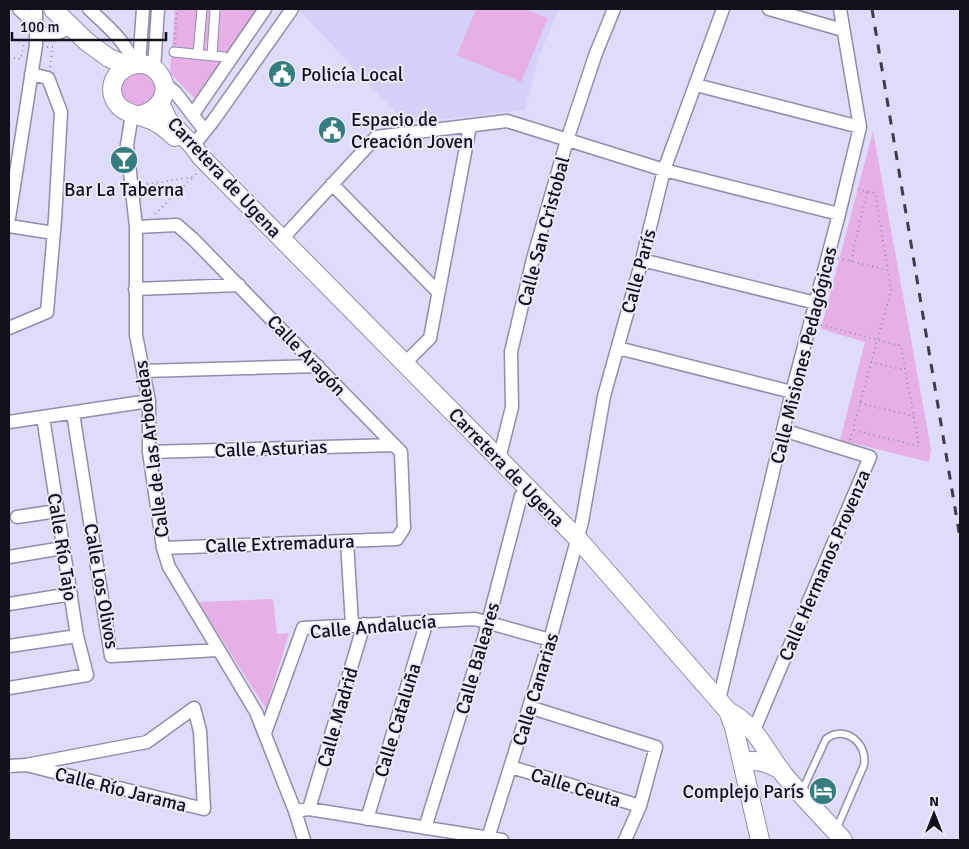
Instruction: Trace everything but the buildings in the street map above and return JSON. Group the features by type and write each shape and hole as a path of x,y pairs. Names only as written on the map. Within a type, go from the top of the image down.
{"main road":[{"path":"53,9 87,42 109,58 144,69 164,90 161,102 155,109 136,115"},
{"path":"87,42 94,54 115,79"},
{"path":"144,69 118,73 112,88 117,104 124,110 157,123 200,155"},
{"name":"Carretera de Ugena","path":"161,102 168,120 200,155 578,539 724,706 754,730 781,770 839,836"},
{"path":"724,706 734,727 760,840"},
{"path":"743,762 751,760 764,762 781,770"}],"street":[{"path":"19,9 36,29 56,34 72,27"},
{"path":"9,218 12,181 31,74 36,29 36,9"},
{"path":"89,9 118,37 132,58 175,92 206,131"},
{"path":"143,9 144,69"},
{"path":"144,69 158,9"},
{"path":"198,54 202,9"},
{"path":"212,55 215,9"},
{"path":"193,114 265,9"},
{"path":"200,155 206,131 292,9"},
{"name":"Calle San Cristobal","path":"499,459 512,407 511,352 533,259 567,140 596,53 614,9"},
{"name":"Calle París","path":"578,539 604,396 642,260 664,170 723,9"},
{"path":"769,9 843,30"},
{"name":"Calle Misiones Pedagógicas","path":"724,706 782,430 860,127 840,9"},
{"path":"174,52 224,57"},
{"path":"9,328 47,312 54,233 61,112 48,78 31,74"},
{"path":"696,85 860,127"},
{"path":"161,102 172,103 193,114"},
{"name":"Calle de las Arboledas","path":"136,115 127,145 132,187 142,227 135,289 136,335 149,401 148,452 163,548 168,567 256,712 304,840"},
{"path":"282,239 376,137 507,121 664,170 839,214"},
{"path":"405,363 430,338 470,126"},
{"path":"332,184 438,292"},
{"name":"Calle Aragón","path":"142,227 177,225 402,452 404,528 397,539"},
{"path":"9,226 54,233"},
{"path":"642,260 816,303"},
{"path":"135,289 238,285"},
{"path":"618,348 792,392"},
{"path":"143,371 318,366"},
{"path":"9,422 149,401"},
{"name":"Calle Los Olivos","path":"73,412 111,656 218,650"},
{"name":"Calle Río Tajo","path":"9,688 87,676 77,636 43,417"},
{"name":"Calle Hermanos Provenza","path":"754,730 870,457 782,430"},
{"name":"Calle Asturias","path":"148,452 394,444"},
{"name":"Calle Baleares","path":"425,828 489,622 520,496 527,487"},
{"path":"17,517 57,511"},
{"name":"Calle Extremadura","path":"163,548 397,539"},
{"name":"Calle Canarias","path":"488,838 550,640 578,539"},
{"name":"Calle Madrid","path":"309,809 358,625 347,541"},
{"path":"9,557 63,548"},
{"path":"9,604 70,594"},
{"name":"Calle Andalucía","path":"265,733 303,628 475,619 550,640"},
{"name":"Calle Cataluña","path":"367,819 427,621"},
{"path":"9,646 77,636"},
{"path":"529,707 656,747 640,806 625,840"},
{"name":"Calle Río Jarama","path":"9,766 26,765 147,742 194,708 200,731 204,809 26,765"},
{"name":"Calle Ceuta","path":"511,767 640,806"},
{"path":"294,810 309,809 502,840"}],"lane":[{"path":"801,792 826,739 830,735 845,735 860,744 866,757 839,836"}],"path":[{"path":"142,227 193,178 200,155"},
{"path":"132,187 193,178"},
{"path":"846,186 875,192 891,290 848,450"},
{"path":"851,261 867,191"},
{"path":"828,256 888,270"},
{"path":"811,322 901,346 919,446 853,430"},
{"path":"872,362 905,370"},
{"path":"860,403 914,416"}],"shaded area":[{"path":"175,9 257,9 195,99 170,73"},
{"path":"298,9 559,9 538,58 525,110 406,123"},
{"path":"476,9 525,9 548,18 521,82 457,55"},
{"path":"138,72 150,77 155,89 150,101 138,106 126,101 121,89 126,77"},
{"path":"873,131 931,449 929,462 840,440 865,342 821,329"},
{"path":"273,599 277,634 289,633 266,709 198,602"}],"railway":[{"path":"872,9 960,538"}],"place":[{"name":"Policía Local","path":"282,74"},
{"name":"Espacio de Creación Joven","path":"332,130"},
{"name":"Bar La Taberna","path":"124,160"},
{"name":"Complejo París","path":"823,791"}]}
